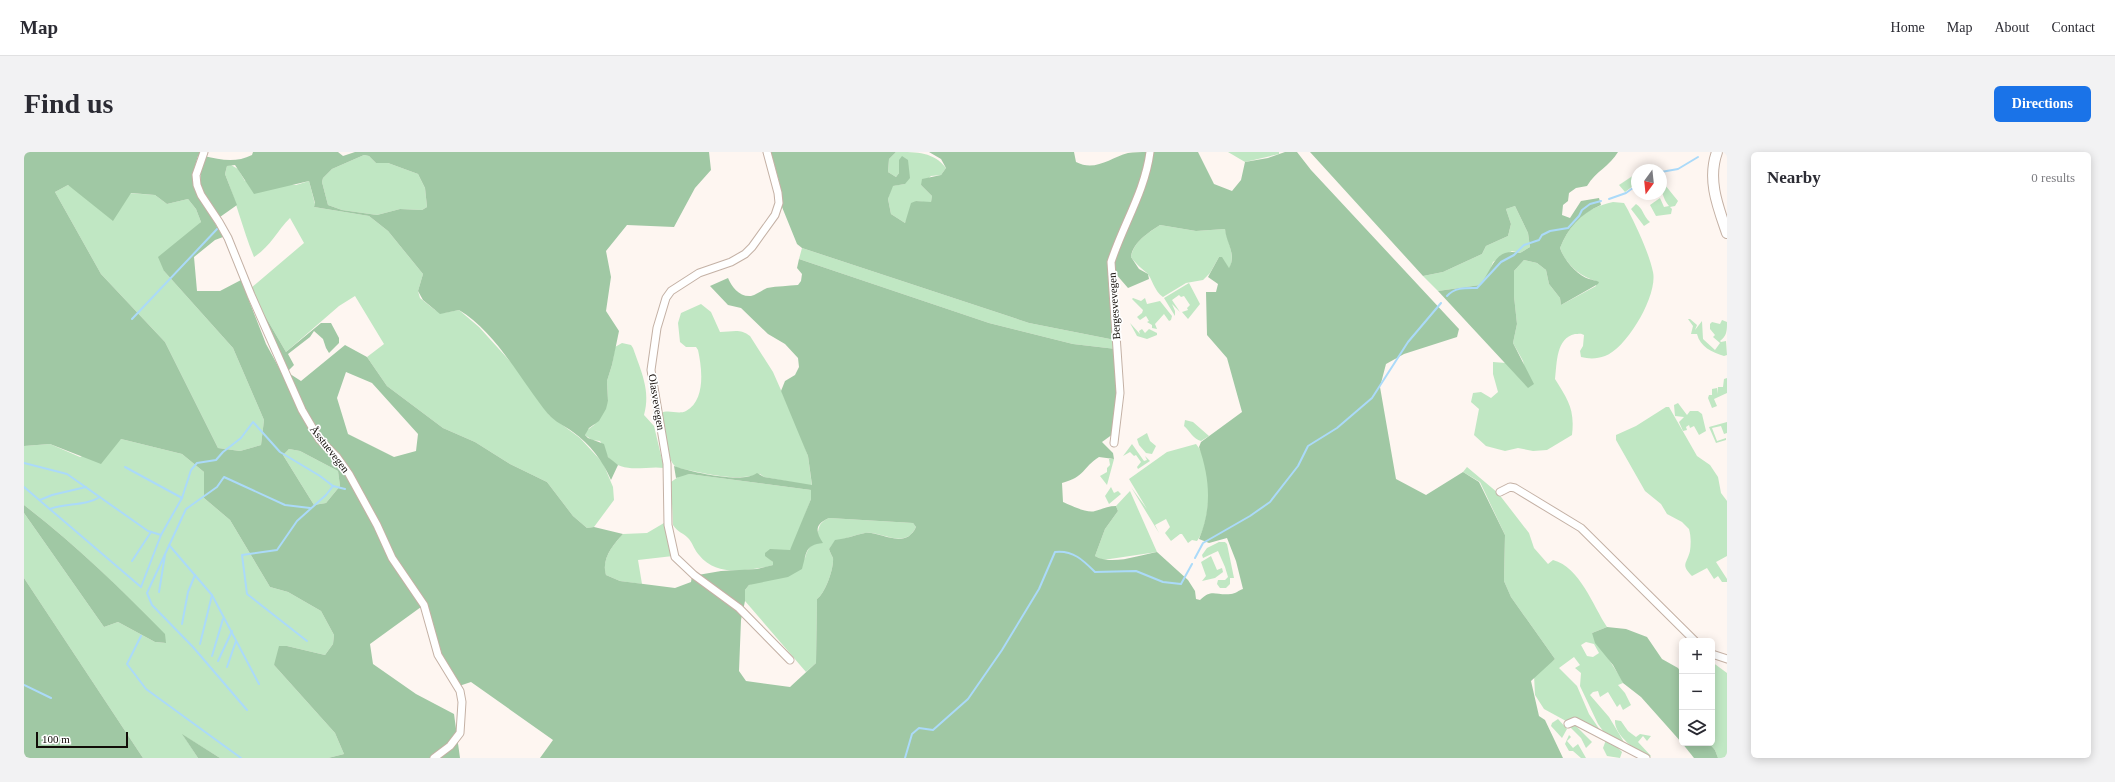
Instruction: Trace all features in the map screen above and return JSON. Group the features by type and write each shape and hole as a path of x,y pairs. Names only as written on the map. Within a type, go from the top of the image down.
{"street":[{"name":"Åsstuevegen","path":"204,152 196,175 197,185 201,195 228,238 250,295 302,410 319,439 337,457 349,474 377,525 392,558 424,605 438,655 460,691 462,702 460,733 450,746 434,758"},
{"name":"Olasvevegen","path":"766,152 778,193 779,203 775,215 752,247 745,254 731,262 699,273 671,291 666,298 658,328 651,370 667,464 668,525 675,557 694,575 739,608 790,660"},
{"name":"Bergesvevegen","path":"1114,443 1120,393 1111,262 1117,244 1143,185 1150,152"},
{"path":"1717,152 1712,168 1714,189 1727,233"},
{"path":"1500,492 1510,487 1520,489 1581,528 1692,638"},
{"path":"1715,655 1727,659"},
{"path":"1568,724 1575,721 1581,723 1600,735 1646,758"}],"green space":[{"path":"24,152 205,152 204,156 216,159 234,160 246,158 252,155 253,152 338,152 343,156 355,152 709,152 711,170 695,188 674,227 627,225 606,251 611,277 606,311 619,331 607,381 608,401 606,409 599,421 589,428 585,435 588,438 604,444 608,457 618,465 611,480 604,466 590,447 548,414 508,358 485,331 459,310 440,314 423,300 418,291 423,274 388,231 369,216 314,207 315,203 309,181 254,194 235,165 227,166 225,174 237,205 220,217 202,189 201,177 204,157 198,156 192,176 196,191 223,237 215,240 194,257 197,291 220,291 241,280 266,344 283,375 254,297 286,352 321,323 331,323 339,338 339,343 329,353 323,339 314,331 310,337 288,354 294,365 287,372 301,381 345,345 367,357 387,386 443,428 475,442 510,464 547,482 573,516 587,528 594,527 623,534 609,553 605,563 606,575 620,581 675,588 691,582 692,576 721,571 757,569 773,565 773,562 765,556 765,553 770,549 790,550 811,499 811,490 689,474 676,478 674,466 717,476 741,477 750,476 757,473 764,477 812,485 808,456 781,391 785,381 795,375 799,367 798,358 785,344 768,334 741,308 728,305 710,286 728,278 734,288 740,293 751,296 767,288 798,285 801,281 802,274 797,268 799,259 989,323 1073,344 1116,349 1119,388 1113,434 1102,442 1113,453 1114,459 1099,457 1075,478 1062,483 1063,502 1079,509 1092,512 1116,506 1118,511 1105,529 1095,556 1102,559 1117,560 1157,552 1188,580 1195,591 1196,599 1200,600 1204,596 1211,593 1232,594 1243,589 1236,561 1227,538 1209,543 1199,539 1206,516 1208,493 1203,459 1199,447 1201,442 1242,412 1227,358 1207,335 1206,292 1216,292 1218,284 1208,277 1219,257 1222,257 1229,268 1232,258 1225,229 1196,231 1160,225 1138,242 1132,252 1131,257 1139,269 1148,274 1149,279 1128,288 1115,273 1115,259 1146,182 1154,152 1198,152 1214,184 1232,191 1241,180 1245,162 1268,158 1285,152 1297,152 1311,170 1459,329 1457,337 1404,354 1386,364 1380,387 1396,479 1426,495 1463,472 1479,482 1505,535 1504,581 1511,597 1555,659 1531,681 1539,716 1545,720 1563,758 540,758 553,740 471,682 456,687 442,669 438,660 421,607 370,644 373,664 416,694 454,714 460,758 328,758 344,754 335,733 274,665 279,646 287,646 325,655 333,644 334,635 321,611 288,592 270,587 230,520 204,498 204,472 182,454 121,439 101,464 50,444 24,446","holes":["364,155 369,156 376,163 388,163 418,174 425,188 427,207 422,210 400,209 377,215 342,210 328,205 322,182 323,178 332,169","68,185 113,221 131,193 155,195 167,204 188,199 196,209 201,222 158,257 164,271 233,348 264,420 261,445 240,451 218,448 165,342 101,274 55,192","346,372 372,383 418,434 416,451 394,457 348,434 337,398","289,449 300,451 338,471 340,486 326,503 314,505 283,455","829,518 913,523 916,527 906,538 899,539 865,533 835,540 829,549 833,558 830,574 826,587 817,599 816,663 790,687 746,681 739,671 741,620 745,601 745,590 749,585 788,577 802,569 809,548 823,543 818,531 821,523"]},
{"path":"771,152 896,152 889,159 888,172 896,177 899,173 899,160 902,156 908,160 910,178 905,184 893,186 888,199 891,214 905,223 911,203 916,201 931,202 932,196 921,185 922,179 941,175 946,168 941,159 929,152 1074,152 1076,162 1090,166 1128,153 1147,152 1144,175 1113,250 1115,340 1029,323 802,248 797,244 782,207 780,185"},
{"path":"896,152 924,154 936,159 946,168 941,175 931,176 921,185 932,196 931,203 916,201 905,223 891,214 888,199 892,186 905,184 899,173 896,177 888,172 889,159"},
{"path":"1228,152 1279,152 1279,154 1245,162"},
{"path":"1310,152 1618,152 1587,186 1576,188 1569,193 1568,201 1563,205 1562,215 1570,218 1581,201 1599,198 1601,205 1581,217 1576,222 1567,234 1560,248 1562,253 1576,271 1584,277 1599,282 1598,284 1561,305 1560,298 1549,284 1546,270 1537,263 1524,260 1514,271 1514,296 1517,324 1513,343 1534,384 1528,388 1438,291 1480,285 1499,256 1511,252 1520,253 1530,247 1528,233 1515,206 1506,209 1511,224 1508,236 1486,246 1482,254 1443,272 1423,276"},
{"path":"364,155 369,156 376,163 388,163 418,174 425,188 427,207 422,210 400,209 377,215 342,210 328,205 322,182 323,178 332,169"},
{"path":"231,165 238,169 245,181 296,185 309,181 315,204 314,207 369,216 388,231 423,274 418,291 420,298 435,310 443,313 459,310 479,327 517,369 549,415 580,438 603,463 613,487 614,500 594,527 587,528 573,516 547,482 510,464 475,442 443,428 387,386 367,357 384,344 355,296 339,306 286,352 254,297 251,288 304,243 290,218 265,249 254,257 225,174 227,166"},
{"path":"1631,177 1631,188 1625,192 1619,185"},
{"path":"68,185 75,189 155,195 167,204 188,199 196,209 201,222 164,271 233,348 264,420 261,445 240,451 218,448 165,342 101,274 55,192"},
{"path":"1667,187 1678,201 1675,206 1670,207 1672,209 1671,214 1656,216 1650,205 1657,200 1661,200 1664,207 1669,206 1665,200 1667,200"},
{"path":"1613,202 1624,203 1646,249 1653,272 1653,282 1651,294 1646,307 1631,332 1622,343 1614,351 1605,356 1599,358 1581,357 1580,351 1583,346 1584,335 1582,334 1569,336 1564,340 1557,359 1555,379 1570,405 1573,426 1572,435 1547,450 1533,451 1518,448 1505,451 1486,446 1474,435 1479,409 1471,402 1473,393 1481,392 1491,398 1498,392 1493,374 1493,362 1506,363 1528,387 1523,361 1513,343 1517,324 1514,296 1514,271 1524,260 1537,263 1546,270 1549,284 1560,298 1561,305 1596,286 1596,281 1579,273 1569,264 1560,248 1569,231 1580,218 1594,208"},
{"path":"1636,204 1650,222 1644,226 1631,209"},
{"path":"1515,206 1528,233 1530,247 1520,253 1512,251 1493,262 1489,273 1480,285 1438,291 1423,276 1443,272 1482,254 1486,246 1508,236 1511,224 1506,209"},
{"path":"1160,225 1196,231 1225,229 1232,254 1229,269 1224,261 1219,257 1210,273 1203,280 1186,283 1163,297 1155,288 1147,273 1136,264 1131,257 1138,242 1146,234"},
{"path":"802,248 1029,323 1115,340 1116,349 1073,344 989,323 799,259"},
{"path":"1189,283 1200,304 1188,319 1182,312 1188,310 1187,308 1190,305 1184,296 1181,297 1179,295 1172,300 1180,312 1172,304 1175,311 1175,316 1164,298"},
{"path":"1145,298 1147,304 1160,301 1172,316 1171,320 1169,321 1164,314 1155,324 1157,329 1152,328 1152,325 1147,322 1149,321 1146,316 1140,320 1137,317 1143,310 1132,299 1141,301"},
{"path":"701,304 711,312 720,332 739,331 750,336 773,372 799,431 808,456 812,486 764,477 760,474 740,477 719,476 678,468 674,465 666,444 661,413 686,411 692,406 700,392 701,366 698,350 696,347 686,347 680,342 678,323 681,313"},
{"path":"1688,319 1697,325 1695,330 1702,321 1703,339 1715,350 1720,343 1713,337 1715,335 1710,329 1710,324 1712,322 1720,324 1722,320 1727,322 1727,330 1720,341 1726,341 1727,355 1724,356 1711,351 1704,346 1697,334 1691,334 1693,326"},
{"path":"1130,323 1140,334 1139,331 1142,329 1145,333 1149,329 1157,333 1157,335 1147,339 1137,336"},
{"path":"622,343 631,345 633,348 642,373 646,389 646,406 644,415 654,426 664,468 628,468 621,466 615,463 608,456 600,441 592,440 585,435 586,431 594,425 608,401 607,381 612,365 615,347"},
{"path":"1727,378 1727,393 1714,399 1717,406 1712,408 1708,398 1709,395 1712,395 1712,389 1717,388 1717,394 1718,387 1723,387 1724,379"},
{"path":"1678,403 1687,415 1690,411 1698,411 1702,414 1706,431 1699,435 1694,426 1690,428 1689,425 1686,427 1687,430 1683,431 1679,422 1684,417 1675,416 1674,405"},
{"path":"1666,407 1669,407 1697,456 1710,465 1718,477 1721,493 1727,501 1727,556 1716,562 1727,579 1727,582 1722,582 1718,576 1714,579 1707,568 1692,576 1688,572 1685,564 1690,548 1689,529 1682,522 1667,514 1661,504 1645,491 1616,440 1616,435 1636,426"},
{"path":"1185,420 1193,422 1209,436 1201,441 1196,439 1184,426"},
{"path":"1727,422 1727,433 1724,434 1721,426 1712,428 1717,441 1726,438 1726,440 1716,443 1709,427"},
{"path":"1147,433 1150,441 1156,446 1152,454 1146,453 1139,445 1137,439"},
{"path":"121,439 182,454 204,472 204,498 230,520 270,587 288,592 321,611 334,635 333,644 325,655 287,646 274,665 335,733 344,754 328,758 220,758 183,735 198,758 143,758 24,578 24,513 104,627 118,622 155,642 165,643 164,634 114,583 61,535 24,505 24,446 50,444 80,457"},
{"path":"1132,444 1144,461 1147,460 1145,456 1150,461 1138,469 1137,467 1141,462 1136,455 1134,456 1130,452 1123,456"},
{"path":"1196,444 1202,453 1208,478 1208,507 1206,520 1197,541 1192,540 1188,543 1182,534 1180,534 1171,541 1165,533 1170,527 1166,519 1155,525 1159,533 1131,487 1147,509 1129,479 1167,452"},
{"path":"289,449 300,451 338,471 340,486 326,503 314,505 283,455"},
{"path":"1109,459 1114,459 1107,485 1100,476 1107,472 1107,468 1110,465"},
{"path":"1467,467 1498,493 1529,533 1534,548 1548,564 1553,560 1562,564 1571,570 1585,588 1607,627 1592,633 1622,680 1623,683 1618,685 1625,693 1631,705 1623,710 1620,704 1617,707 1608,692 1600,697 1598,691 1593,692 1590,695 1609,717 1627,747 1606,735 1598,724 1580,686 1581,673 1575,668 1580,665 1574,657 1559,668 1577,686 1589,714 1600,730 1575,719 1566,721 1544,709 1535,695 1534,675 1555,659 1511,597 1504,581 1505,535 1480,482 1463,472","holes":["1586,642 1594,644 1599,653 1593,657 1587,656 1581,645"]},
{"path":"689,474 811,490 811,499 793,546 790,550 769,558 773,562 773,565 766,567 748,570 730,570 721,569 706,562 689,539 673,525 671,482 681,475"},
{"path":"1111,487 1114,493 1118,491 1121,494 1109,504 1105,496"},
{"path":"1130,491 1157,552 1103,560 1095,556 1105,529 1118,511 1116,506"},
{"path":"24,505 62,535 114,583 165,634 166,643 155,642 118,622 104,627 24,513"},
{"path":"829,518 913,523 916,527 906,538 899,539 878,534 865,533 835,541 829,549 833,558 833,563 826,587 817,599 816,663 806,672 745,601 745,590 749,585 805,558 808,550 816,540 819,527"},
{"path":"664,523 673,556 638,560 642,584 620,581 606,575 605,563 609,553 623,534 647,533"},
{"path":"1219,542 1225,542 1227,544 1234,578 1230,578 1230,584 1226,588 1220,588 1217,584 1218,580 1225,580 1228,577 1218,551 1203,558 1202,555 1207,548"},
{"path":"1211,556 1217,570 1222,568 1223,572 1215,578 1202,581 1206,576 1201,562"},
{"path":"24,578 143,758 24,758"},
{"path":"1607,627 1626,629 1647,637 1662,659 1678,668 1679,740 1641,697 1623,683 1613,665 1595,643 1592,633"},
{"path":"1715,664 1727,673 1727,758 1718,758 1712,746 1715,746"},
{"path":"1558,719 1567,729 1562,738 1551,726 1552,723"},
{"path":"1615,720 1621,721 1628,731 1636,737 1640,734 1651,736 1647,741 1643,736 1638,742 1651,756 1649,758 1638,751 1622,737 1618,732"},
{"path":"1575,725 1592,742 1586,748 1581,738 1570,726"},
{"path":"182,734 220,758 198,758"},
{"path":"1569,735 1571,737 1567,741 1573,748 1578,744 1586,758 1581,758 1573,751 1569,751 1565,744"},
{"path":"1606,740 1622,752 1620,758 1607,756 1603,748"},
{"path":"1684,746 1712,746 1718,758 1694,758"}],"waterway":[{"path":"1667,171 1678,169 1698,157"},
{"path":"1609,199 1626,193 1631,189"},
{"path":"1447,296 1457,290 1477,288 1501,262 1514,255 1524,245 1539,240 1542,235 1550,231 1568,228 1579,216 1582,210 1590,204 1601,201"},
{"path":"132,319 219,227"},
{"path":"1195,558 1203,543 1250,516 1270,502 1298,466 1308,446 1337,428 1372,398 1408,342 1441,303"},
{"path":"24,487 141,587 161,535 182,498 191,470 197,463 216,460 223,452 241,438 253,422 280,452 320,476 333,486"},
{"path":"24,463 67,474 148,531 161,535"},
{"path":"125,467 182,498"},
{"path":"247,710 193,647 152,605 147,593 186,509 217,487 224,477 285,505 310,508"},
{"path":"307,641 247,594 242,555 277,550 297,521 326,495 333,486 345,489"},
{"path":"40,500 52,495 86,487"},
{"path":"50,509 89,502 100,497"},
{"path":"132,561 151,532"},
{"path":"169,545 212,595 259,684"},
{"path":"905,758 912,734 919,728 933,730 968,699 1002,650 1039,589 1055,552 1072,554 1082,560 1095,572 1136,571 1163,582 1181,584 1192,564"},
{"path":"159,592 165,555"},
{"path":"182,624 188,592 195,575"},
{"path":"200,644 212,595"},
{"path":"212,656 223,619"},
{"path":"218,661 232,631"},
{"path":"141,636 127,664 146,689 241,758"},
{"path":"227,667 236,641"},
{"path":"24,685 51,698"}]}
